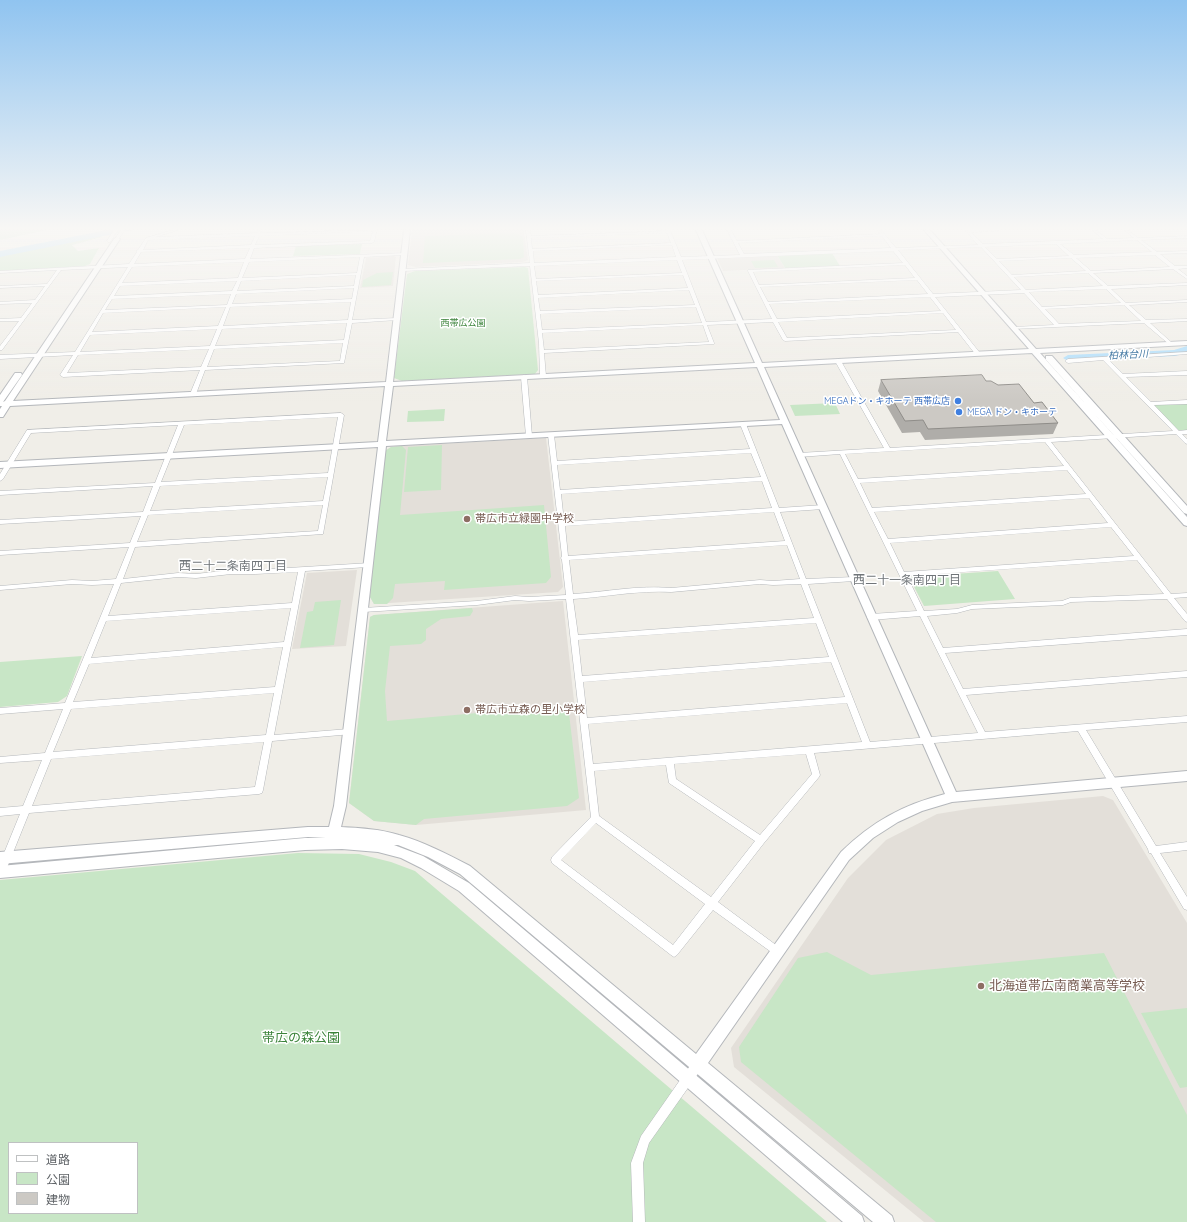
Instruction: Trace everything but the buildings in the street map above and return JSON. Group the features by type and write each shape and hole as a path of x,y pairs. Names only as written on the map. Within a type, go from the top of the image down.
{"street":[{"path":"0,349 46,287"},
{"path":"0,415 2,403 32,356 81,287"},
{"path":"2,403 39,356 82,287"},
{"path":"116,287 63,375 342,362 356,287"},
{"path":"193,394 236,287"},
{"path":"110,298 355,287"},
{"path":"332,838 340,806 400,287"},
{"path":"535,287 543,376"},
{"path":"724,287 952,797"},
{"path":"758,287 785,340 959,331"},
{"path":"925,287 978,354"},
{"path":"978,287 1014,328 1039,351 1186,507"},
{"path":"986,287 1023,328 1039,351 1110,437 1187,523"},
{"path":"1021,287 1058,326"},
{"path":"766,303 1126,287"},
{"path":"1107,288 1170,344"},
{"path":"536,296 691,289 712,343 542,352"},
{"path":"102,312 354,300"},
{"path":"0,303 35,301"},
{"path":"1042,308 1184,302 1187,306"},
{"path":"537,313 697,306"},
{"path":"540,332 944,312"},
{"path":"0,320 22,319"},
{"path":"88,334 397,319"},
{"path":"1014,328 1187,320"},
{"path":"0,338 8,337"},
{"path":"0,357 346,341"},
{"path":"2,403 759,366 1187,343"},
{"path":"1068,361 1187,353"},
{"path":"1105,359 1187,442"},
{"path":"838,361 888,450"},
{"path":"1122,376 1187,373"},
{"path":"524,377 529,436"},
{"path":"1149,404 1187,402"},
{"path":"0,479 4,465 29,431 341,415 321,533 0,553"},
{"path":"4,465 784,422"},
{"path":"182,423 26,810 2,865 305,844 332,838 364,834 398,840 432,852 465,870 886,1222"},
{"path":"743,424 848,700 867,745"},
{"path":"799,455 1187,432"},
{"path":"551,435 568,598 595,818 777,951"},
{"path":"1047,441 1187,619"},
{"path":"554,463 753,451"},
{"path":"842,453 983,736"},
{"path":"856,481 1067,468"},
{"path":"0,493 330,475"},
{"path":"557,492 765,479"},
{"path":"870,510 1090,496"},
{"path":"0,522 326,503"},
{"path":"561,524 822,507"},
{"path":"1172,507 1186,507"},
{"path":"886,541 1113,525"},
{"path":"564,558 788,543"},
{"path":"903,574 1139,558"},
{"path":"0,588 66,582 118,581 178,575 196,576 231,572 255,572 368,565"},
{"path":"0,812 259,790 302,569"},
{"path":"363,610 477,603 515,598 568,598 614,592 658,589 671,590 760,582 773,583 854,579"},
{"path":"871,617 957,611 972,607 1063,603 1070,600 1113,597 1131,598 1187,595"},
{"path":"103,619 295,605"},
{"path":"574,638 818,620"},
{"path":"941,650 1187,632"},
{"path":"86,660 287,644"},
{"path":"579,679 833,659"},
{"path":"962,692 1187,674"},
{"path":"0,711 278,690"},
{"path":"584,721 848,700"},
{"path":"589,768 1187,719"},
{"path":"1080,728 1187,906"},
{"path":"0,760 269,740 349,732"},
{"path":"595,818 555,860 674,952 761,840 816,775 809,750"},
{"path":"669,761 672,781 761,840"},
{"path":"639,1222 637,1163 645,1140 845,856 860,841 879,826 900,814 924,804 952,797 1187,776"},
{"path":"332,838 402,853 432,867 464,887 856,1222"},
{"path":"1152,850 1187,846"}],"shaded area":[{"name":"帯広市立緑園中学校","path":"546,438 563,587 558,592 374,604 370,597 385,451 391,447 402,446"},
{"path":"357,570 346,646 292,649 307,573"},
{"name":"帯広市立森の里小学校","path":"563,601 586,810 416,825 374,821 349,803 370,617 374,615"},
{"name":"北海道帯広南商業高等学校","path":"1103,796 1113,800 1187,923 1187,1222 924,1222 734,1067 731,1048 848,878 886,840 937,814 974,808"}],"green space":[{"name":"西帯広公園","path":"405,287 530,287 538,370 535,374 402,381 394,378"},
{"path":"835,403 840,414 795,416 790,405"},
{"path":"1187,403 1187,431 1177,430 1153,405"},
{"path":"445,409 444,421 407,422 408,411"},
{"path":"442,445 441,490 404,492 408,447"},
{"path":"402,446 406,450 400,515 544,505 551,577 546,583 444,590 445,581 395,584 393,598 387,604 374,604 370,597 385,451 391,447"},
{"path":"998,571 1015,599 924,606 909,577"},
{"path":"341,600 334,645 300,648 307,612 313,611 315,602"},
{"path":"472,608 473,611 470,616 441,619 426,629 426,640 421,644 390,646 385,691 387,721 568,705 579,798 567,806 424,819 416,825 374,821 349,803 370,617 374,615"},
{"path":"82,656 67,696 58,702 0,707 0,662"},
{"name":"帯広の森公園","path":"298,853 359,854 391,862 415,871 827,1222 0,1222 0,880"},
{"name":"北海道帯広南商業高等学校","path":"827,952 871,975 1104,953 1187,1115 1187,1222 936,1222 741,1062 739,1047 798,958"},
{"path":"1187,1008 1187,1087 1180,1088 1141,1013"}],"waterway":[{"name":"柏林台川","path":"1068,358 1175,353 1187,349"}],"place":[{"name":"MEGAドン・キホーテ 西帯広店","path":"958,401"},
{"name":"MEGA ドン・キホーテ","path":"959,412"},
{"name":"帯広市立緑園中学校","path":"467,519"},
{"name":"帯広市立森の里小学校","path":"467,710"},
{"name":"北海道帯広南商業高等学校","path":"981,986"}],"district":[{"name":"西二十二条南四丁目","path":"233,566"},
{"name":"西二十一条南四丁目","path":"907,580"}]}
